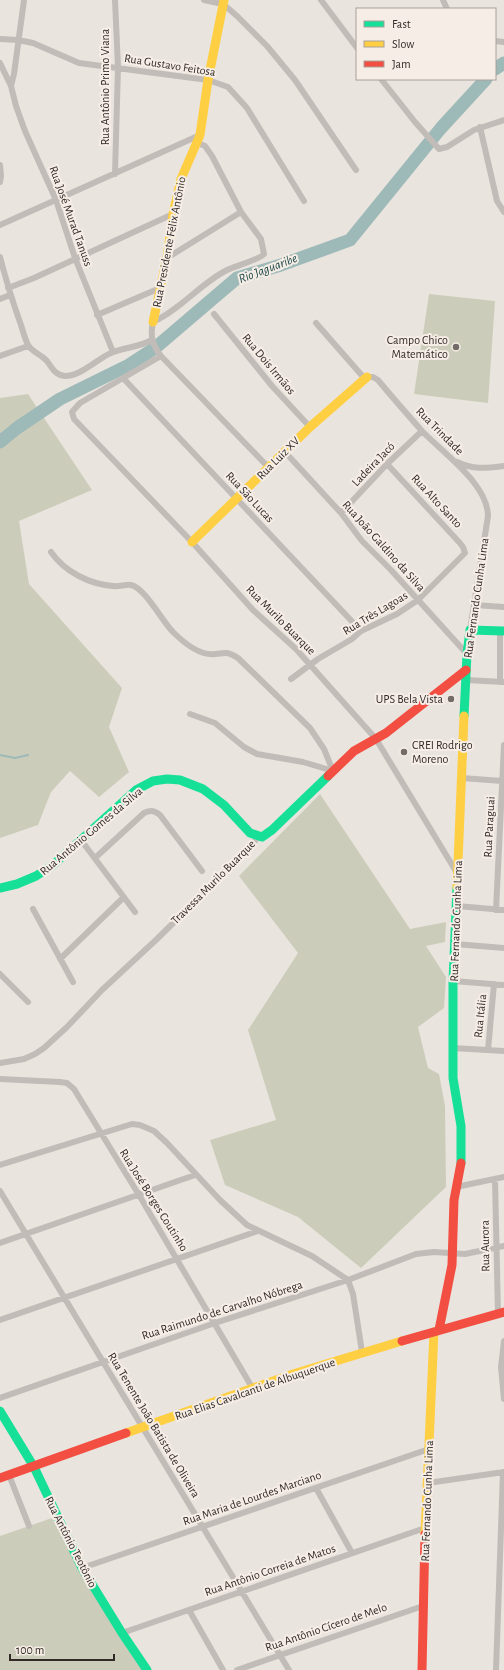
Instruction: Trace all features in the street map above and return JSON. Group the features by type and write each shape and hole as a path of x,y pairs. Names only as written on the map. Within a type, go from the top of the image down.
{"street":[{"path":"11,86 24,0"},
{"name":"Rua Antônio Primo Viana","path":"115,0 118,67 115,174"},
{"path":"204,0 224,2 267,46 295,80 356,170"},
{"path":"321,0 356,47"},
{"name":"Rua Presidente Félix Antônio","path":"153,322 167,258 173,214 181,178 199,139 208,80 224,2"},
{"name":"Rua Gustavo Feitosa","path":"0,39 18,40 45,47 79,63 208,80 228,88 247,108 304,201"},
{"path":"0,63 11,86"},
{"path":"381,80 439,149 443,149 480,127 504,120"},
{"name":"Rua José Murad Tanuss","path":"11,86 25,131 56,200 75,258 113,352"},
{"path":"480,127 497,200 504,212"},
{"path":"0,225 199,139 212,156 241,212 261,239 264,251 263,257 237,264 223,272 169,314 153,322 152,342 160,354 268,468"},
{"path":"0,166 2,176 0,182"},
{"path":"167,258 241,212"},
{"path":"8,288 34,278 173,214"},
{"path":"0,257 10,295 28,346 46,360 52,370 63,376 78,372 113,352 152,342"},
{"path":"97,315 160,288"},
{"path":"0,299 10,295"},
{"name":"Rua Dois Irmãos","path":"214,314 272,386 310,427"},
{"name":"Rua Trindade","path":"316,323 366,378 373,377 378,380 422,431 456,461 482,494 488,511"},
{"path":"0,356 28,346"},
{"path":"123,378 160,354"},
{"name":"Rua Murilo Buarque","path":"123,378 80,403 72,412 74,419 192,542 253,610 296,649 376,739 457,873"},
{"name":"Rua São Lucas","path":"123,378 361,631"},
{"name":"Rua Luiz XV","path":"192,542 310,427 366,378"},
{"name":"Ladeira Jacó","path":"341,513 387,464 422,431"},
{"name":"Rua João Galdino da Silva","path":"286,452 341,513 366,545 467,654"},
{"path":"456,461 464,466 479,468 504,466"},
{"name":"Rua Alto Santo","path":"387,464 459,542 465,550 463,556"},
{"name":"Rua Fernando Cunha Lima","path":"422,1670 425,1528 436,1331 450,1276 453,1254 454,1200 460,1171 462,1145 453,1078 453,981 466,670 470,630 488,511"},
{"path":"51,552 64,568 92,581 114,586 131,585 146,595 154,609 173,632 196,649 207,654 229,652 238,658 310,728 324,749 333,771"},
{"name":"Rua Três Lagoas","path":"291,679 310,664 352,639 361,631 397,614 418,600 463,556"},
{"path":"474,605 504,607"},
{"path":"466,680 502,682 502,631 470,630"},
{"name":"Travessa Murilo Buarque","path":"0,1063 24,1059 35,1054 49,1043 67,1027 102,990 157,939 250,847 258,837 262,837 272,830 354,751 386,733 466,670"},
{"path":"190,714 215,723 244,747 257,754 303,762 333,771"},
{"name":"Rua Paraguai","path":"496,910 501,873 504,745"},
{"path":"462,778 502,781"},
{"name":"Rua Antônio Gomes da Silva","path":"0,888 17,884 36,876 53,865 136,790 153,781 168,779 185,780 197,784 214,796 252,835 258,837"},
{"path":"95,858 144,813 151,810 160,815 202,871"},
{"path":"81,840 135,912"},
{"path":"60,959 124,897"},
{"path":"457,906 504,910"},
{"path":"33,909 73,982"},
{"path":"455,944 504,948"},
{"path":"0,974 28,1002"},
{"path":"453,981 504,985"},
{"name":"Rua Itália","path":"488,1050 494,984"},
{"path":"454,1048 504,1051"},
{"name":"Rua José Borges Coutinho","path":"0,1079 66,1083 74,1089 178,1259 253,1388"},
{"path":"0,1165 101,1135 132,1124 147,1127 167,1143 195,1175 247,1225 312,1256 348,1280 353,1294 362,1352"},
{"path":"0,1243 195,1175"},
{"path":"456,1187 504,1177"},
{"name":"Rua Aurora","path":"495,1178 496,1248 501,1313"},
{"name":"Rua Tenente João Batista de Oliveira","path":"0,1191 289,1670"},
{"path":"0,1320 258,1231"},
{"name":"Rua Raimundo de Carvalho Nóbrega","path":"0,1398 215,1323 348,1280 416,1254 430,1252 465,1254 504,1246"},
{"name":"Rua Elias Cavalcanti de Albuquerque","path":"0,1478 253,1388 362,1352 501,1313"},
{"path":"504,1341 501,1367 504,1399"},
{"name":"Rua Antônio Teotônio","path":"0,1411 34,1467 82,1568 122,1633 148,1670"},
{"name":"Rua Maria de Lourdes Marciano","path":"82,1568 429,1449"},
{"path":"428,1483 504,1472 496,1670"},
{"path":"9,1475 29,1526"},
{"path":"316,1488 352,1553"},
{"name":"Rua Antônio Correia de Matos","path":"122,1633 425,1528"},
{"name":"Rua Antônio Cícero de Melo","path":"237,1670 423,1606"},
{"path":"189,1610 223,1670"},
{"path":"496,1660 504,1660"}],"green space":[{"name":"Campo Chico Matemático","path":"429,294 495,301 488,403 414,394"},
{"path":"28,394 92,490 19,521 29,584 122,688 109,727 129,772 99,797 70,771 51,792 38,825 0,838 0,398"},
{"path":"320,794 410,929 446,922 445,942 426,946 446,977 444,1008 418,1027 428,1068 439,1074 445,1106 446,1187 361,1268 298,1217 225,1185 210,1140 276,1120 248,1030 298,953 239,876"},
{"path":"52,1518 109,1616 146,1670 0,1670 0,1536"}],"waterway":[{"name":"Rio Jaguaribe","path":"496,68 504,63"},
{"name":"Rio Jaguaribe","path":"0,442 17,428 60,399 129,365 155,348 237,278 281,265 350,240 441,128 485,80"},
{"path":"0,755 15,758 28,755"}],"traffic: fast":[{"path":"464,716 467,654 470,630 504,631"},
{"path":"0,888 17,884 36,876 53,865 136,790 153,781 167,779 180,780 203,789 224,805 250,833 262,837 272,830 328,776"},
{"path":"457,887 453,981 453,1078 461,1126 461,1163"},
{"path":"0,1411 34,1467 82,1568 147,1670"}],"traffic: slow":[{"path":"153,322 167,258 173,214 181,179 200,135 208,80 224,0"},
{"path":"192,542 310,427 367,377"},
{"path":"457,887 464,716"},
{"path":"425,1534 434,1332"},
{"path":"126,1433 293,1374 402,1341"}],"traffic: jam":[{"path":"328,776 354,751 386,733 466,670"},
{"path":"439,1330 452,1265 454,1200 461,1163"},
{"path":"402,1341 504,1312"},
{"path":"0,1478 126,1433"},
{"path":"422,1670 425,1534"}],"place":[{"name":"Campo Chico Matemático","path":"456,347"},
{"name":"UPS Bela Vista","path":"451,699"},
{"name":"CREI Rodrigo Moreno","path":"404,752"}]}
